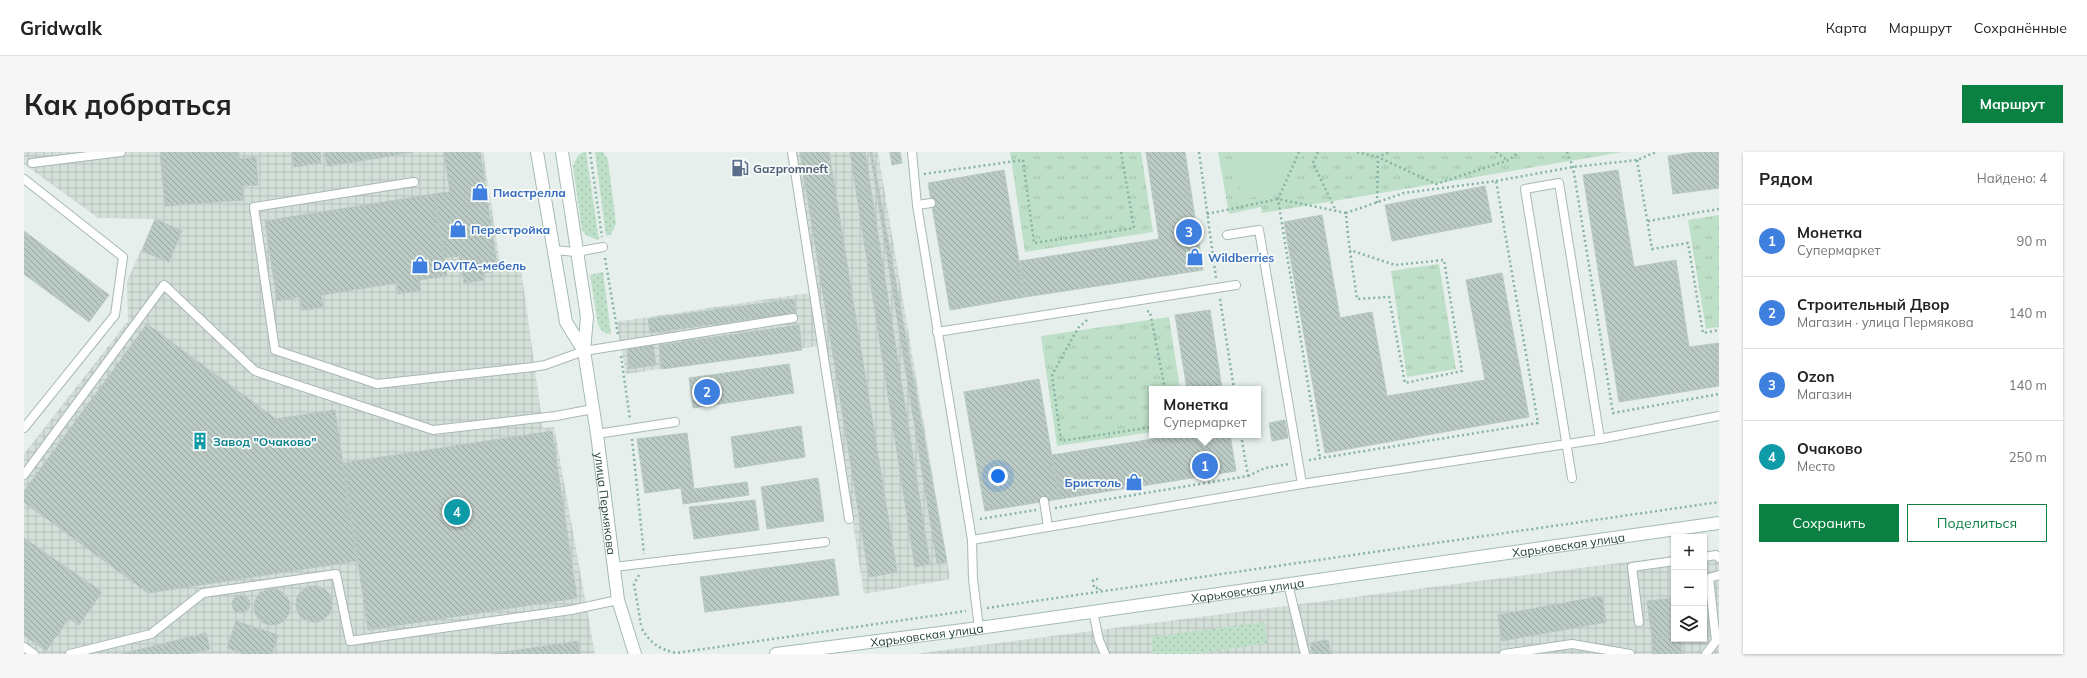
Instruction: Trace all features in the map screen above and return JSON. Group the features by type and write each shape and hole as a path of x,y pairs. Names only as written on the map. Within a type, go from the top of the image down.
{"street":[{"name":"улица Пермякова","path":"537,152 566,322 584,350"},
{"name":"улица Пермякова","path":"562,152 586,317 584,350 597,434 618,600 634,654"},
{"name":"Харьковская улица","path":"776,654 979,628 1719,523"}],"lane":[{"path":"32,163 122,152"},
{"path":"792,152 849,519"},
{"path":"912,152 917,205 972,540 973,579 979,628"},
{"path":"24,179 123,257 114,315 24,428"},
{"path":"414,182 254,207 275,350 377,384 545,365 584,350 794,318"},
{"path":"1572,478 1525,189 1559,183 1600,439"},
{"path":"917,205 931,203"},
{"path":"1227,235 1259,230 1302,484"},
{"path":"554,250 576,252 603,247"},
{"path":"24,475 164,285 255,371 433,430 556,416 593,408"},
{"path":"937,332 1236,285"},
{"path":"972,540 1302,484 1566,445 1719,416"},
{"path":"597,434 675,422"},
{"path":"1045,505 1048,527"},
{"path":"614,567 825,542"},
{"path":"1707,556 1716,555 1719,558"},
{"path":"1639,622 1632,567 1671,561"},
{"path":"70,654 151,634 203,593 336,574 350,641 571,610 618,600"},
{"path":"1706,654 1716,641 1709,578 1719,575"},
{"path":"1288,584 1305,654"},
{"path":"1092,612 1099,640 1105,654"},
{"path":"1504,654 1572,644 1630,654"},
{"path":"24,647 34,654"}],"path":[{"path":"922,175 1023,160 1034,243 1134,228 1121,152"},
{"path":"1199,152 1234,386"},
{"path":"1299,152 1278,199 1320,458"},
{"path":"1318,152 1313,163 1336,211"},
{"path":"1357,152 1378,157 1436,184 1508,160 1519,152"},
{"path":"1378,157 1390,152"},
{"path":"1496,152 1508,160"},
{"path":"1512,152 1514,156"},
{"path":"1567,152 1573,167 1613,413 1719,394"},
{"path":"1207,214 1278,199 1346,213 1404,193 1496,181 1573,167 1638,160 1656,152"},
{"path":"1377,202 1378,157"},
{"path":"1638,160 1652,248 1688,242 1704,333 1719,330"},
{"path":"976,520 1045,505 1248,476 1265,468 1538,423 1496,181"},
{"path":"1648,221 1719,209"},
{"path":"1346,213 1350,250 1357,298 1389,297 1406,382 1462,371 1444,260 1395,265 1350,250"},
{"path":"1105,306 1078,328 1052,375 1061,441 1149,427"},
{"path":"1142,311 1150,312 1164,386"},
{"path":"1242,438 1248,476"},
{"path":"1098,579 1093,580 1094,588 1100,588 1100,590"}],"shaded area":[{"path":"24,152 483,152 501,269 521,268 543,428 554,427 595,654 24,654 24,454 128,321 127,281 155,219 98,218 24,164"},
{"path":"794,152 878,152 950,579 864,594 825,345 626,374 616,322 816,292"},
{"path":"1719,550 1719,654 914,654 1671,556 1671,642 1707,642 1707,552"}],"green space":[{"path":"586,152 599,240 587,236 582,230 573,166 576,158 581,153"},
{"path":"595,152 603,152 608,160 616,224 611,234 606,236"},
{"path":"1010,152 1141,152 1153,232 1025,252"},
{"path":"1218,152 1623,152 1262,213 1261,207 1229,214"},
{"path":"1233,152 1302,152 1293,191 1242,199"},
{"path":"1719,215 1719,327 1706,329 1688,220"},
{"path":"1439,264 1456,369 1407,377 1391,271"},
{"path":"603,272 611,334 603,332 598,324 590,275"},
{"path":"1169,317 1180,386 1149,386 1149,432 1057,446 1041,336"},
{"path":"1264,622 1268,643 1196,654 1153,654 1151,637"}],"building":[{"path":"160,152 239,152 239,159 256,157 258,185 242,186 243,200 165,206"},
{"path":"292,152 320,152 321,163 294,167"},
{"path":"325,152 365,152 367,160 327,166"},
{"path":"365,152 413,152 367,160"},
{"path":"444,152 480,152 498,271 483,273 484,280 464,283 459,256 444,258 434,194 450,192"},
{"path":"800,152 829,152 897,572 869,577"},
{"path":"850,152 865,152 930,564 915,567"},
{"path":"870,152 872,152 947,562 937,563"},
{"path":"890,152 900,152 902,163 892,165"},
{"path":"1146,152 1185,152 1203,270 1025,297 1020,261 1159,239"},
{"path":"1696,152 1719,152 1719,188 1673,194 1668,156"},
{"path":"1004,170 1025,297 950,310 928,183"},
{"path":"1618,170 1634,267 1676,260 1689,347 1719,343 1719,386 1619,402 1583,175"},
{"path":"1485,186 1492,222 1392,241 1385,205"},
{"path":"434,194 447,276 419,280 421,290 398,294 397,283 321,295 323,307 313,309 302,310 300,297 277,301 265,221"},
{"path":"1322,215 1340,318 1372,312 1387,396 1485,380 1466,280 1502,273 1529,417 1325,453 1284,222"},
{"path":"155,219 182,231 169,262 142,251"},
{"path":"24,231 109,295 89,322 24,274"},
{"path":"794,299 796,313 650,333 648,319"},
{"path":"1210,310 1222,386 1187,386 1175,315"},
{"name":"Завод \"Очаково\"","path":"147,324 276,419 335,410 357,561 148,593 24,502 24,491"},
{"path":"799,325 802,350 662,369 659,345"},
{"path":"653,345 656,365 629,369 627,349"},
{"path":"789,364 794,393 693,408 689,378"},
{"path":"1039,379 1059,499 985,511 964,392"},
{"path":"1285,420 1288,438 1272,441 1269,423"},
{"path":"801,426 805,457 735,468 731,437"},
{"path":"552,431 577,598 368,630 343,463"},
{"path":"687,433 694,489 747,482 749,495 683,504 681,488 645,493 637,439"},
{"path":"1159,438 1230,438 1236,471 1059,499 1052,455"},
{"path":"818,478 824,521 767,529 761,487"},
{"path":"755,500 759,530 694,539 689,507"},
{"path":"24,538 102,592 79,625 69,618 46,651 24,635"},
{"path":"834,559 839,595 705,612 700,577"},
{"path":"318,586 327,591 331,597 331,611 327,617 318,622 310,622 301,617 297,611 296,600 301,591 307,587"},
{"path":"276,589 285,594 289,600 289,614 285,620 276,625 268,625 259,620 255,614 254,603 259,594 265,590"},
{"path":"241,595 247,598 250,604 247,610 241,613 235,610 232,604 235,598"},
{"path":"1602,596 1606,622 1502,641 1498,615"},
{"path":"1671,598 1671,637 1652,640 1647,601"},
{"path":"1707,617 1709,633 1707,633"},
{"path":"236,621 278,635 272,654 244,654 227,648"},
{"path":"206,633 210,649 189,654 121,654"},
{"path":"1671,637 1671,642 1681,642 1682,654 1653,654 1652,640"},
{"path":"1328,640 1331,654 1312,654 1310,643"},
{"path":"578,641 580,654 492,654"}],"place":[{"name":"Gazpromneft","path":"740,168"},
{"name":"Пиастрелла","path":"480,192"},
{"name":"Перестройка","path":"458,229"},
{"name":"Ozon","path":"1189,232"},
{"name":"Wildberries","path":"1195,257"},
{"name":"DAVITA-мебель","path":"420,265"},
{"name":"Строительный Двор","path":"707,392"},
{"name":"Завод \"Очаково\"","path":"200,441"},
{"name":"Монетка","path":"1205,466"},
{"name":"Бристоль","path":"1134,482"},
{"name":"Очаково","path":"457,512"}]}
